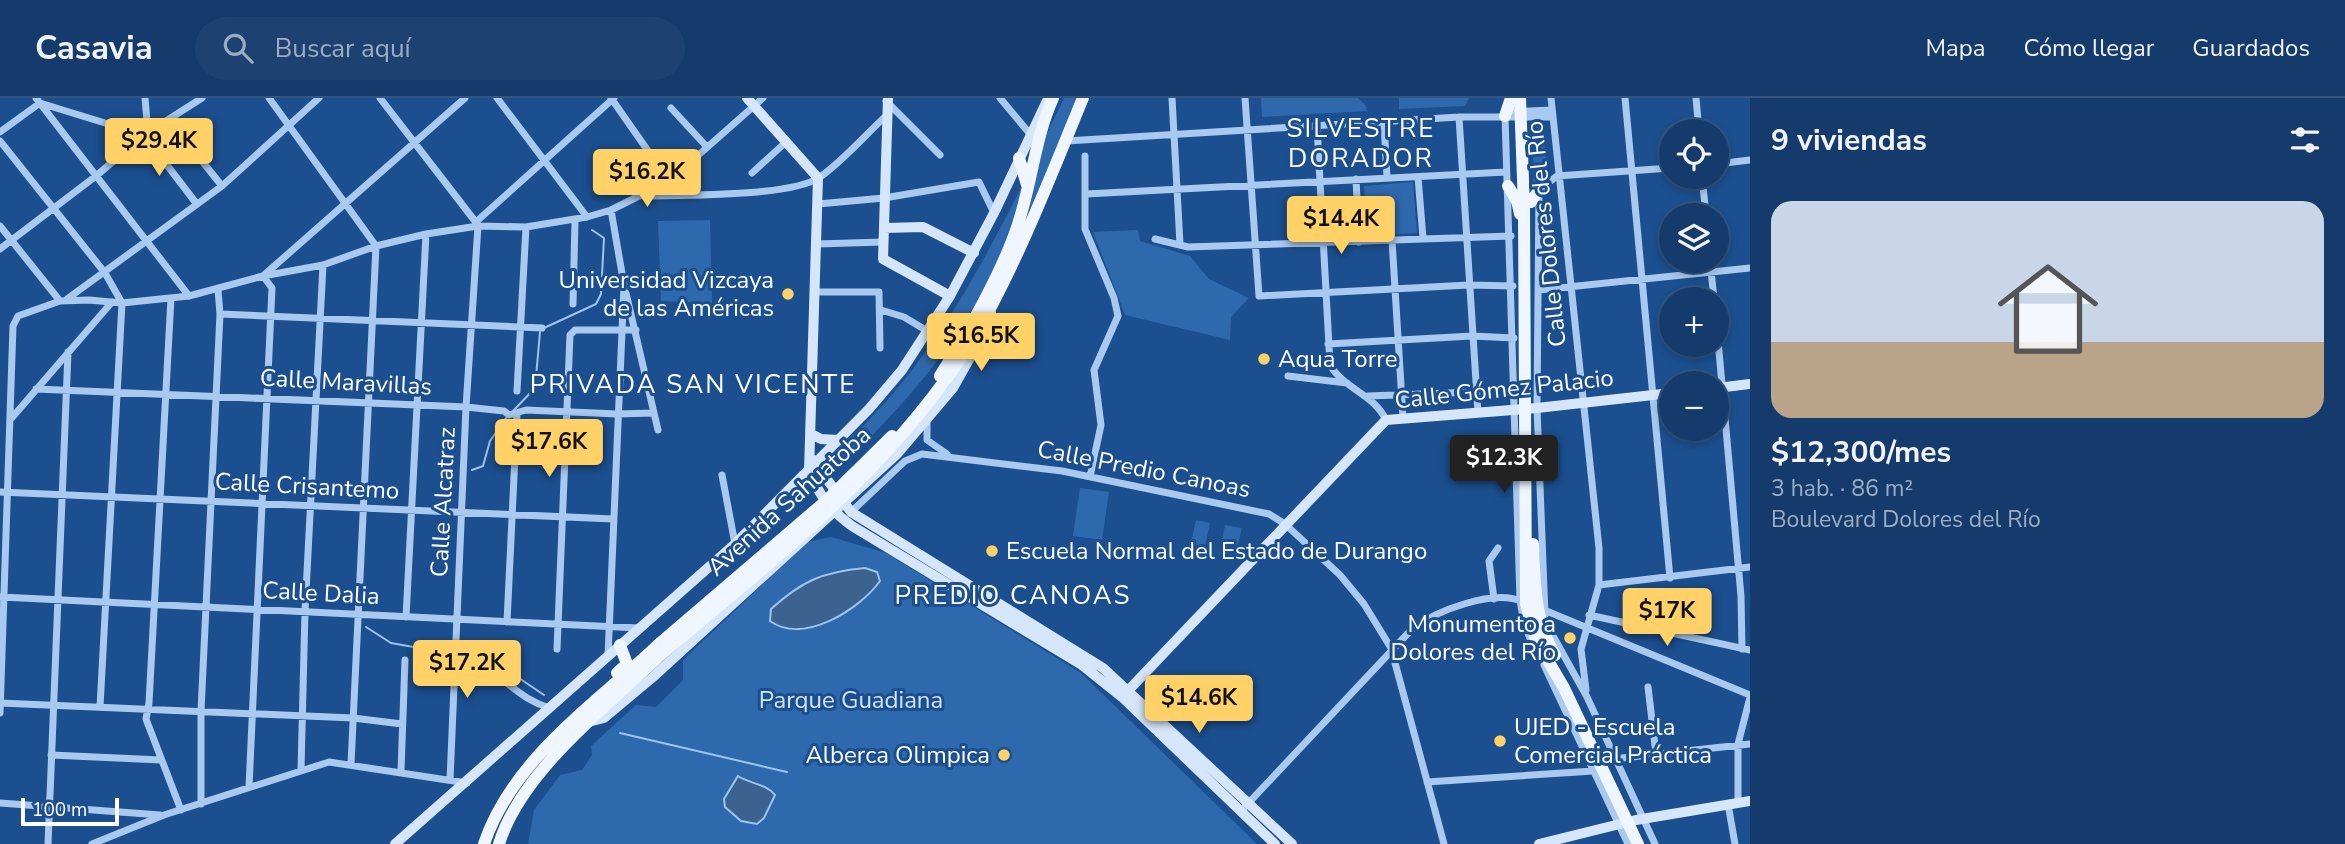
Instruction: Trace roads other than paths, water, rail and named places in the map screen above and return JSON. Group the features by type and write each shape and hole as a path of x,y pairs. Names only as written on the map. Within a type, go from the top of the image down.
{"main road":[{"path":"1037,130 1050,98"},
{"path":"968,339 994,304 1068,141 1083,98"},
{"path":"1505,116 1511,98"},
{"path":"1524,109 1531,202 1526,409"},
{"path":"1524,109 1526,409 1532,606 1541,659"},
{"name":"Avenida Sahuatoba","path":"484,844 502,803 528,766 662,647 876,466 920,417 968,339 1004,261 1028,188 1037,130"},
{"path":"1019,159 1028,188"},
{"path":"1507,179 1525,225"},
{"path":"1531,202 1539,190"},
{"path":"1532,606 1578,699 1631,821 1638,844"},
{"path":"1536,640 1561,681 1606,776 1647,844"},
{"path":"478,844 491,808 513,771 627,664 627,656 620,645"},
{"name":"Avenida Sahuatoba","path":"499,844 526,788 662,647"},
{"path":"1605,796 1606,776"}],"street":[{"path":"145,98 146,134 196,203"},
{"path":"0,249 146,134 202,98"},
{"path":"269,98 376,246 366,402 351,764"},
{"path":"0,712 12,346 13,326 18,316 77,294 222,186 320,98"},
{"path":"380,98 477,224"},
{"path":"262,276 465,98"},
{"path":"497,98 587,217"},
{"path":"1000,98 1037,130"},
{"path":"1089,98 1068,141 1505,116 1524,109 1553,114"},
{"path":"1172,98 1180,244"},
{"path":"1245,98 1259,296 1469,285 1513,286"},
{"name":"Calle Dolores del Río","path":"1551,98 1599,548 1599,585 1584,629 1581,661 1587,698"},
{"path":"1625,98 1670,578"},
{"path":"1696,98 1698,119"},
{"path":"477,224 613,99 669,181"},
{"path":"38,100 146,134"},
{"path":"0,132 38,100"},
{"path":"38,100 189,296"},
{"path":"887,100 882,257 950,296"},
{"path":"887,100 940,155"},
{"path":"60,301 122,303 189,296 262,276 323,265 376,246 477,224 526,227 575,221 611,210 669,181 755,101 818,178 811,434 812,463 819,494 835,513 852,526 1072,658 1125,693"},
{"path":"671,108 707,147"},
{"path":"641,197 799,185 818,178 887,115"},
{"path":"1505,116 1514,338 1526,409 1532,606 1526,631 1605,796 1654,844"},
{"path":"1460,117 1478,413"},
{"path":"169,120 222,186"},
{"path":"1384,123 1387,178"},
{"path":"1317,126 1330,365 1347,383 1367,396 1386,420"},
{"name":"Avenida Sahuatoba","path":"396,844 468,783 734,544 812,463 838,440 902,370 950,296 995,213 1019,159 1037,130"},
{"path":"0,141 105,273 122,303 100,707"},
{"path":"752,173 786,142"},
{"path":"1085,156 1085,229 1114,298 1118,316 1094,370 1101,425 1090,477"},
{"path":"1729,163 1750,160"},
{"path":"1526,409 1539,290 1539,190 1549,180 1561,176 1659,169"},
{"path":"1086,194 1463,173 1507,179"},
{"path":"1418,177 1423,238"},
{"path":"1356,179 1359,242"},
{"path":"818,204 884,198 979,182 995,213"},
{"path":"611,210 624,285 658,430"},
{"path":"573,304 575,221"},
{"name":"Calle Alcatraz","path":"450,780 466,407 477,224"},
{"path":"0,226 60,301"},
{"path":"517,391 526,227"},
{"path":"884,228 923,227 974,253"},
{"path":"406,617 426,234"},
{"path":"1155,239 1188,247 1511,236"},
{"path":"1392,240 1403,418"},
{"path":"817,244 883,242"},
{"path":"301,770 305,611 323,265"},
{"path":"1729,271 1750,268"},
{"path":"1539,290 1711,273 1713,287"},
{"path":"249,787 272,288 262,276"},
{"path":"608,656 624,285"},
{"path":"201,804 201,711 217,396 220,314 218,290"},
{"path":"815,292 879,292 880,348"},
{"path":"171,298 146,719 181,810"},
{"path":"9,420 112,302"},
{"path":"852,526 852,511 927,421 968,364 986,329 994,304"},
{"path":"881,310 904,317 929,331"},
{"path":"220,314 542,328"},
{"path":"557,649 570,335 575,330 636,330"},
{"path":"1328,344 1472,336 1514,338"},
{"path":"48,844 68,352"},
{"path":"1288,376 1347,383"},
{"path":"1729,387 1750,384"},
{"name":"Calle Maravillas","path":"36,389 317,399 466,407 517,414 526,410 653,413"},
{"path":"1367,396 1475,393"},
{"name":"Calle Gómez Palacio","path":"1125,693 1386,420 1526,409 1659,394"},
{"path":"507,622 517,414"},
{"path":"927,421 927,440 947,455"},
{"path":"811,434 821,439 838,440"},
{"path":"1590,615 1746,649 1725,441"},
{"name":"Calle Predio Canoas","path":"852,511 912,456 947,455 1090,477 1260,512 1285,524 1340,575 1364,604 1391,648 1444,844"},
{"path":"812,463 852,511 1090,659 1244,807 1292,844"},
{"path":"722,475 734,544"},
{"name":"Calle Crisantemo","path":"0,492 613,519"},
{"path":"592,721 604,718 835,513 852,511"},
{"path":"810,536 834,527 852,526"},
{"path":"1494,599 1489,561 1498,548"},
{"path":"1599,585 1750,567"},
{"name":"Calle Dalia","path":"2,597 639,628"},
{"path":"1244,807 1391,648 1418,624 1442,611 1494,599 1532,606 1750,696 1738,744 1739,802 1735,844"},
{"path":"1532,606 1549,628 1587,698 1614,759 1631,821 1628,844"},
{"path":"401,771 405,660"},
{"path":"454,662 485,667 499,674 531,702 551,708"},
{"path":"1648,687 1656,754"},
{"path":"0,703 353,718 402,724"},
{"path":"1614,759 1750,744"},
{"path":"51,755 161,760"},
{"path":"92,844 164,815 329,762 468,783"},
{"path":"1427,782 1593,771"},
{"path":"1539,844 1631,821 1739,802"},
{"path":"0,803 164,815"},
{"path":"1244,807 1275,844"}],"waterway":[{"path":"544,328 596,304 601,294 604,238 592,230"},
{"path":"513,411 535,388 540,332"},
{"path":"472,470 483,466 490,441 506,418"},
{"path":"366,627 391,643 453,654"},
{"path":"458,656 516,676 544,695"},
{"path":"620,733 787,772"}],"place":[{"name":"Universidad Vizcaya de las Américas","path":"788,294"},
{"name":"Aqua Torre","path":"1264,359"},
{"name":"Escuela Normal del Estado de Durango","path":"992,551"},
{"name":"Monumento a Dolores del Río","path":"1570,638"},
{"name":"UJED - Escuela Comercial Práctica","path":"1500,741"},
{"name":"Alberca Olimpica","path":"1004,755"}],"district":[{"name":"SILVESTRE DORADOR","path":"1361,143"},
{"name":"PRIVADA SAN VICENTE","path":"693,384"},
{"name":"PREDIO CANOAS","path":"1013,595"}],"park label":[{"name":"Parque Guadiana","path":"851,700"}]}
